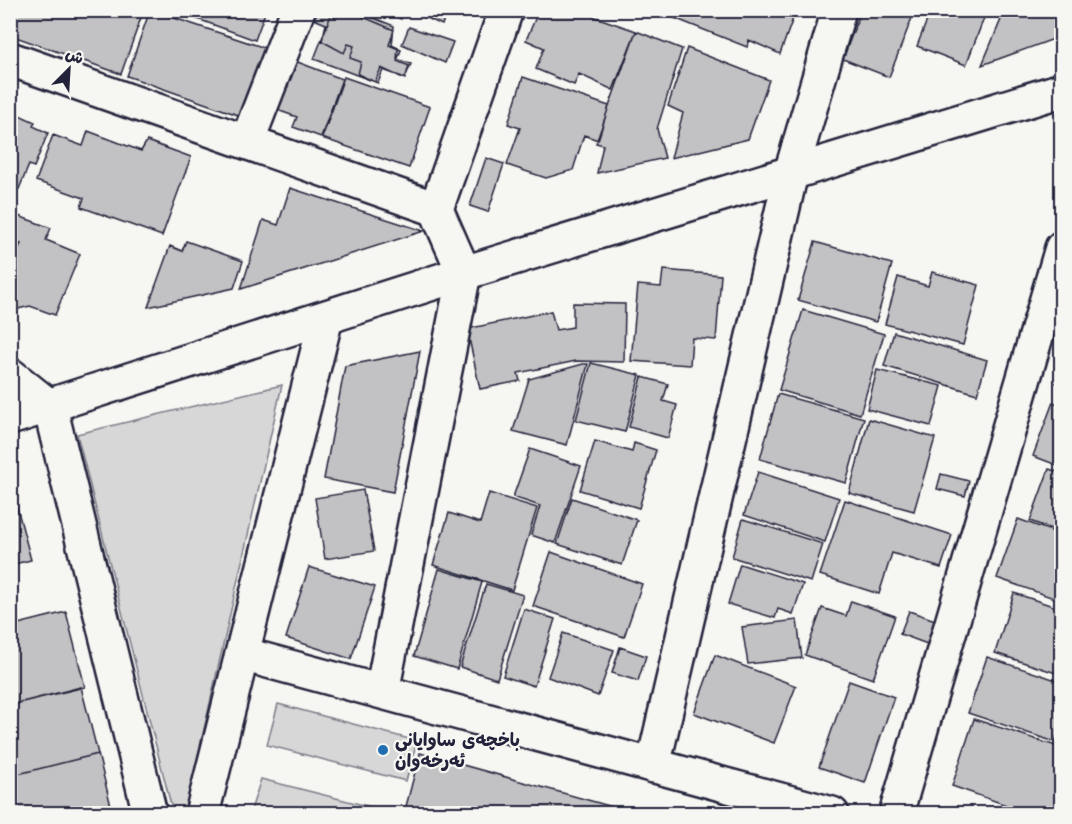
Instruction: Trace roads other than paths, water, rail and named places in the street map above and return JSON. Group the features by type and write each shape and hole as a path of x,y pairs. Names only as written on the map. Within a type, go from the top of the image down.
{"street":[{"path":"248,142 298,10"},
{"path":"382,692 464,273 436,209 506,10"},
{"path":"653,766 791,173 839,10"},
{"path":"10,58 436,209"},
{"path":"10,418 464,273 1062,90"},
{"path":"896,813 1062,248"},
{"path":"202,813 326,318"},
{"path":"10,375 50,407 150,813"},
{"path":"242,654 832,813"}],"place":[{"name":"باخچەی ساوایانی ئەرخەوان","path":"383,750"}]}
